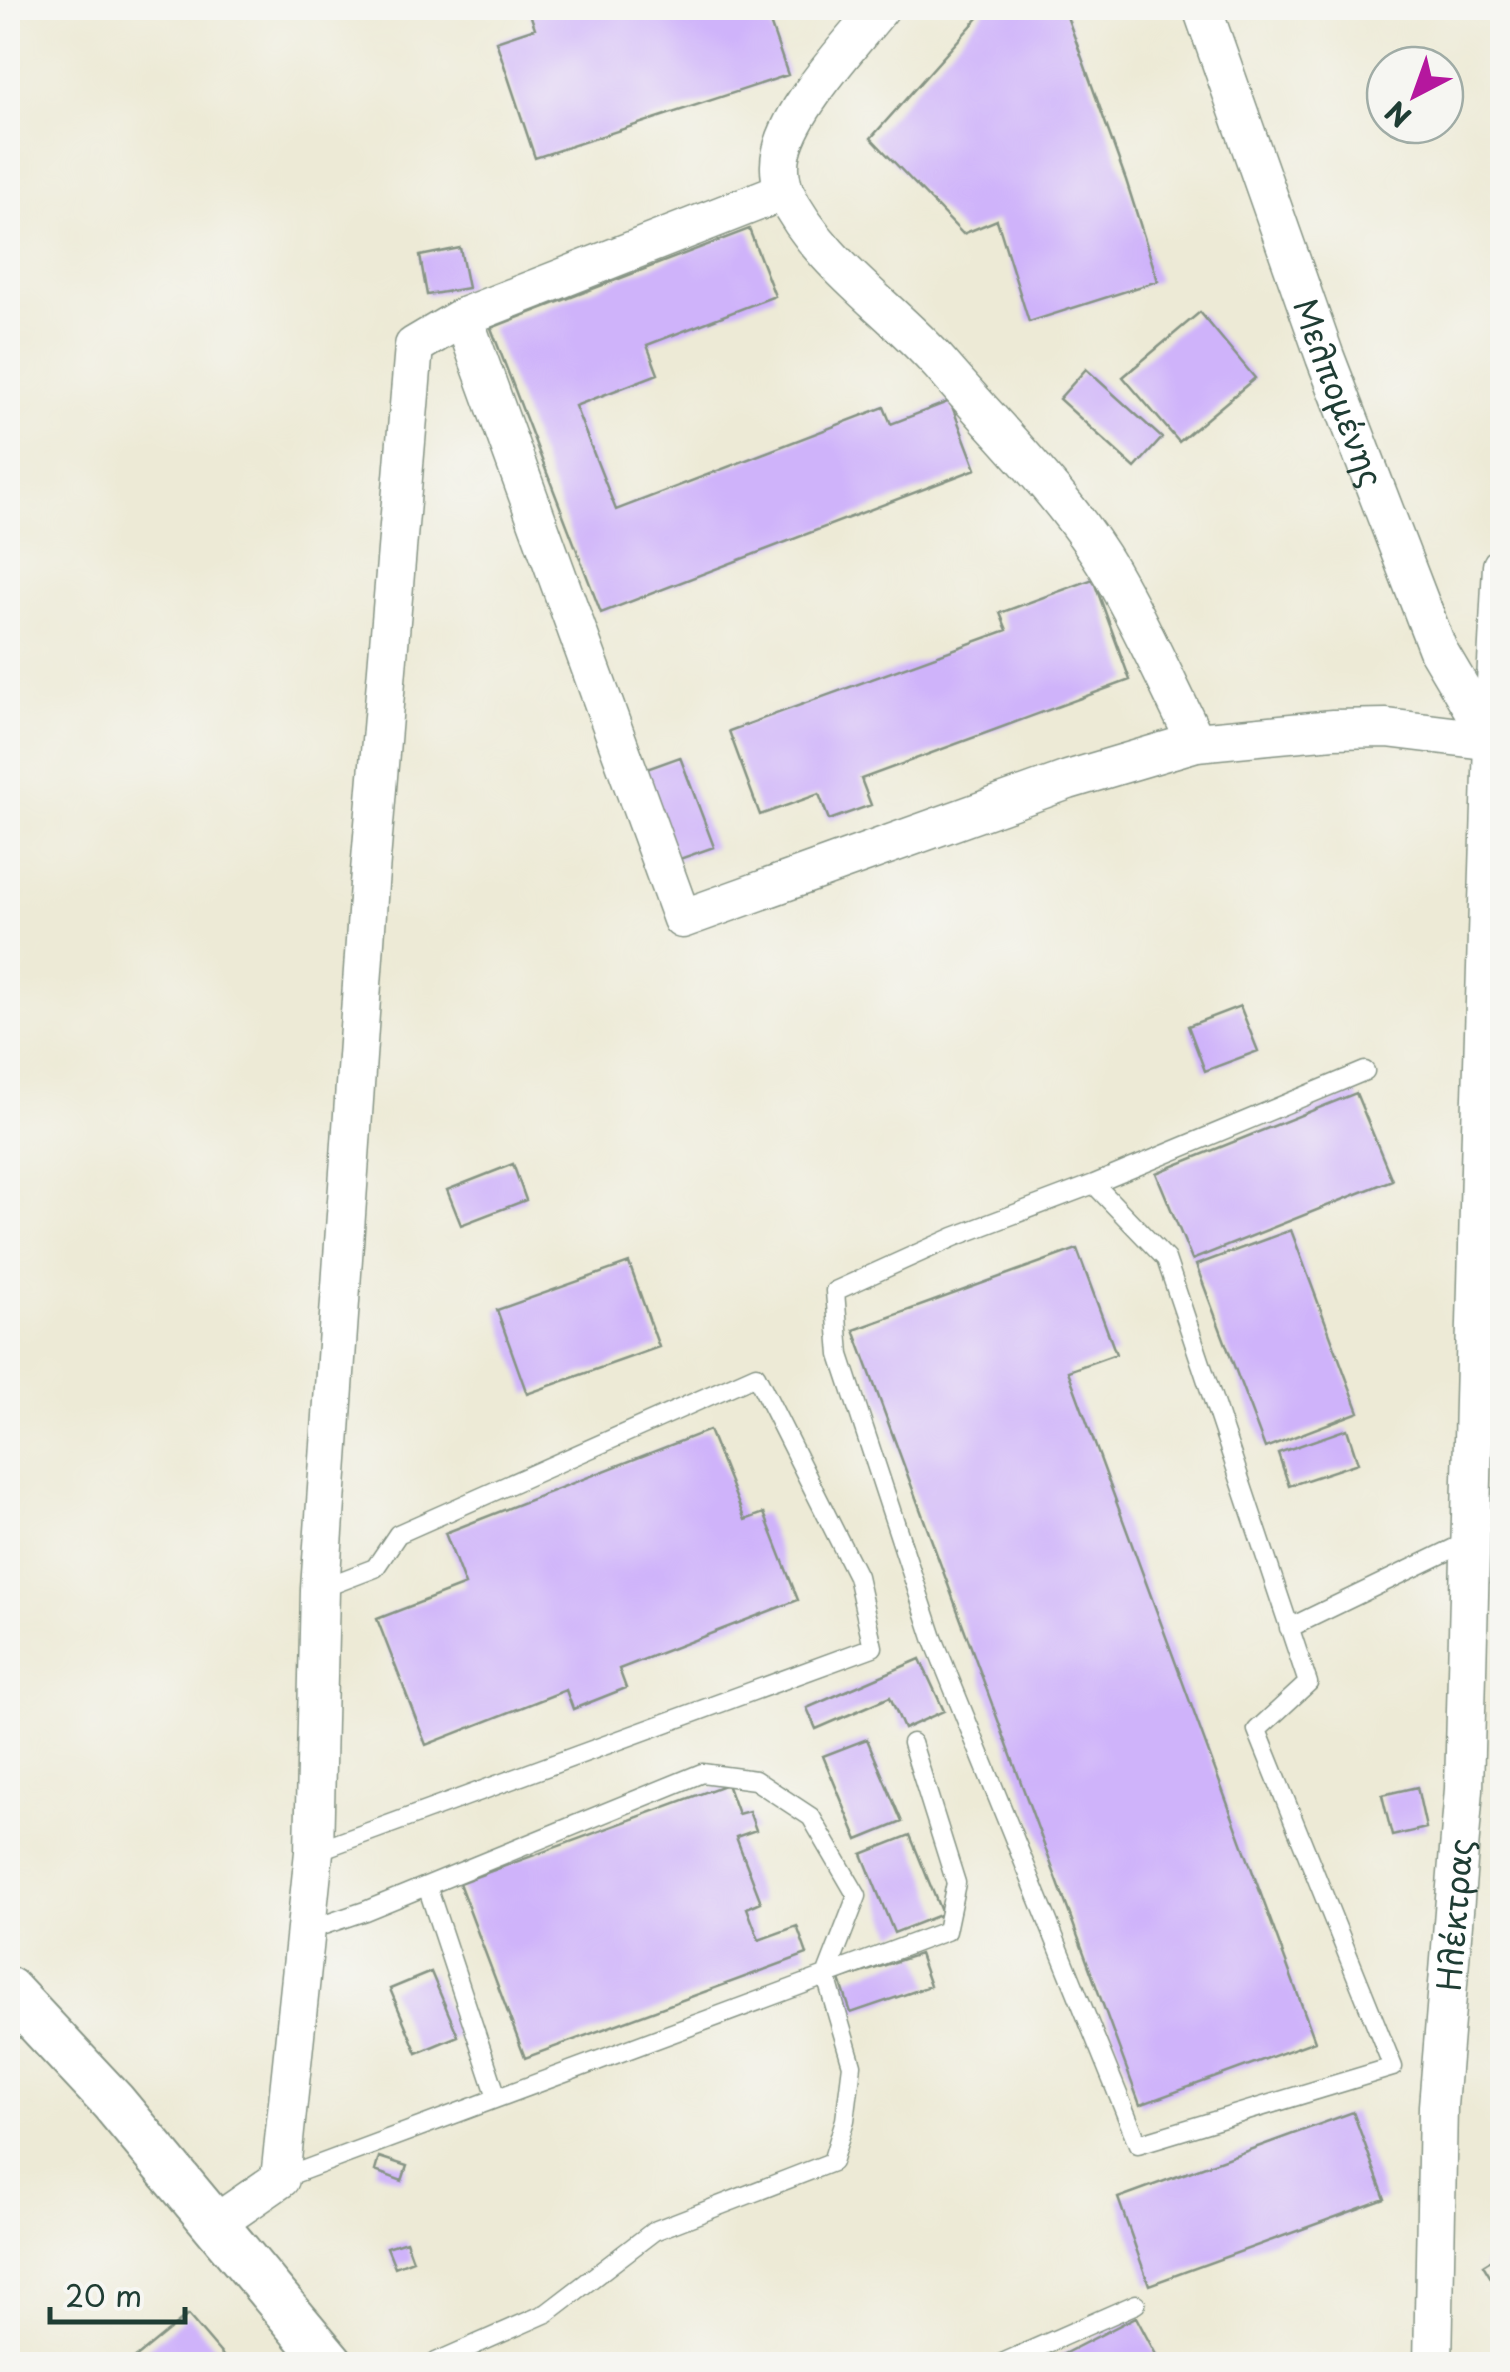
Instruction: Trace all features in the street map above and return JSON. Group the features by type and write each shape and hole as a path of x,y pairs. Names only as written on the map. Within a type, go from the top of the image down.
{"street":[{"path":"880,8 812,95 785,140 780,168 784,190 826,255 930,352 1086,537 1109,570 1196,742"},
{"name":"Μελπομένης","path":"1202,8 1326,357 1438,650 1499,748"},
{"path":"215,2224 280,2179 314,1852 320,1589 367,904 414,346 463,317 784,190"},
{"path":"463,317 682,919 1118,763 1196,742 1386,728 1499,748"},
{"name":"Ηλέκτρας","path":"1434,2364 1438,2106 1464,1788 1502,566"},
{"path":"8,1990 113,2102 331,2364"}],"lane":[{"path":"1094,1184 1166,1259 1308,1683 1257,1730 1392,2067 1138,2144 933,1638 840,1355 834,1292 954,1237 1094,1184 1365,1071"},
{"path":"314,1852 873,1647 858,1576 756,1376 398,1534 374,1568 320,1589"},
{"path":"1289,1628 1470,1540"},
{"path":"280,2179 946,1931 956,1883 912,1743"},
{"path":"306,1931 702,1773 755,1780 811,1818 857,1896 826,1976 852,2065 845,2120 832,2162 654,2230 547,2313 436,2362"},
{"path":"426,1886 497,2097"},
{"path":"1000,2364 1136,2304"}],"building":[{"path":"528,8 765,8 788,75 535,158 496,41 535,28"},
{"path":"987,8 1064,8 1158,281 1029,322 997,220 963,234 871,138"},
{"path":"749,229 775,296 647,345 658,374 575,406 616,510 884,407 891,424 950,401 976,469 601,613 491,328"},
{"path":"460,248 468,288 427,295 420,256"},
{"path":"1200,312 1255,378 1179,442 1123,377"},
{"path":"1086,369 1162,438 1135,468 1059,399"},
{"path":"1093,579 1130,680 861,779 871,805 829,820 819,794 760,815 729,731 1007,630 1000,613"},
{"path":"680,757 714,847 677,860 644,770"},
{"path":"1240,1006 1258,1051 1205,1071 1188,1026"},
{"path":"1356,1093 1392,1180 1192,1260 1156,1173"},
{"path":"513,1164 526,1200 461,1225 447,1190"},
{"path":"1291,1230 1359,1412 1265,1448 1196,1265"},
{"path":"1077,1249 1116,1354 1068,1371 1315,2041 1140,2105 854,1330"},
{"path":"629,1263 659,1347 527,1394 497,1310"},
{"path":"1347,1429 1358,1463 1289,1486 1278,1453"},
{"path":"709,1430 745,1520 764,1513 798,1600 619,1669 626,1688 573,1709 566,1690 426,1745 377,1619 465,1585 445,1533"},
{"path":"920,1659 944,1711 904,1729 890,1697 816,1729 807,1708"},
{"path":"867,1739 902,1822 858,1840 823,1756"},
{"path":"727,1784 738,1814 749,1811 756,1830 736,1837 761,1902 747,1908 759,1940 797,1926 807,1954 525,2058 459,1883"},
{"path":"1417,1787 1426,1828 1392,1836 1382,1795"},
{"path":"910,1835 942,1914 894,1933 862,1854"},
{"path":"919,1954 930,1986 851,2013 840,1980"},
{"path":"431,1972 458,2036 417,2053 390,1989"},
{"path":"1353,2112 1385,2199 1149,2285 1118,2198"},
{"path":"379,2157 407,2166 402,2181 375,2171"},
{"path":"406,2241 413,2260 395,2267 387,2247"},
{"path":"1499,2255 1502,2261 1502,2296 1483,2265"},
{"path":"188,2315 230,2364 128,2364"},
{"path":"1136,2317 1161,2364 1044,2364"}]}
